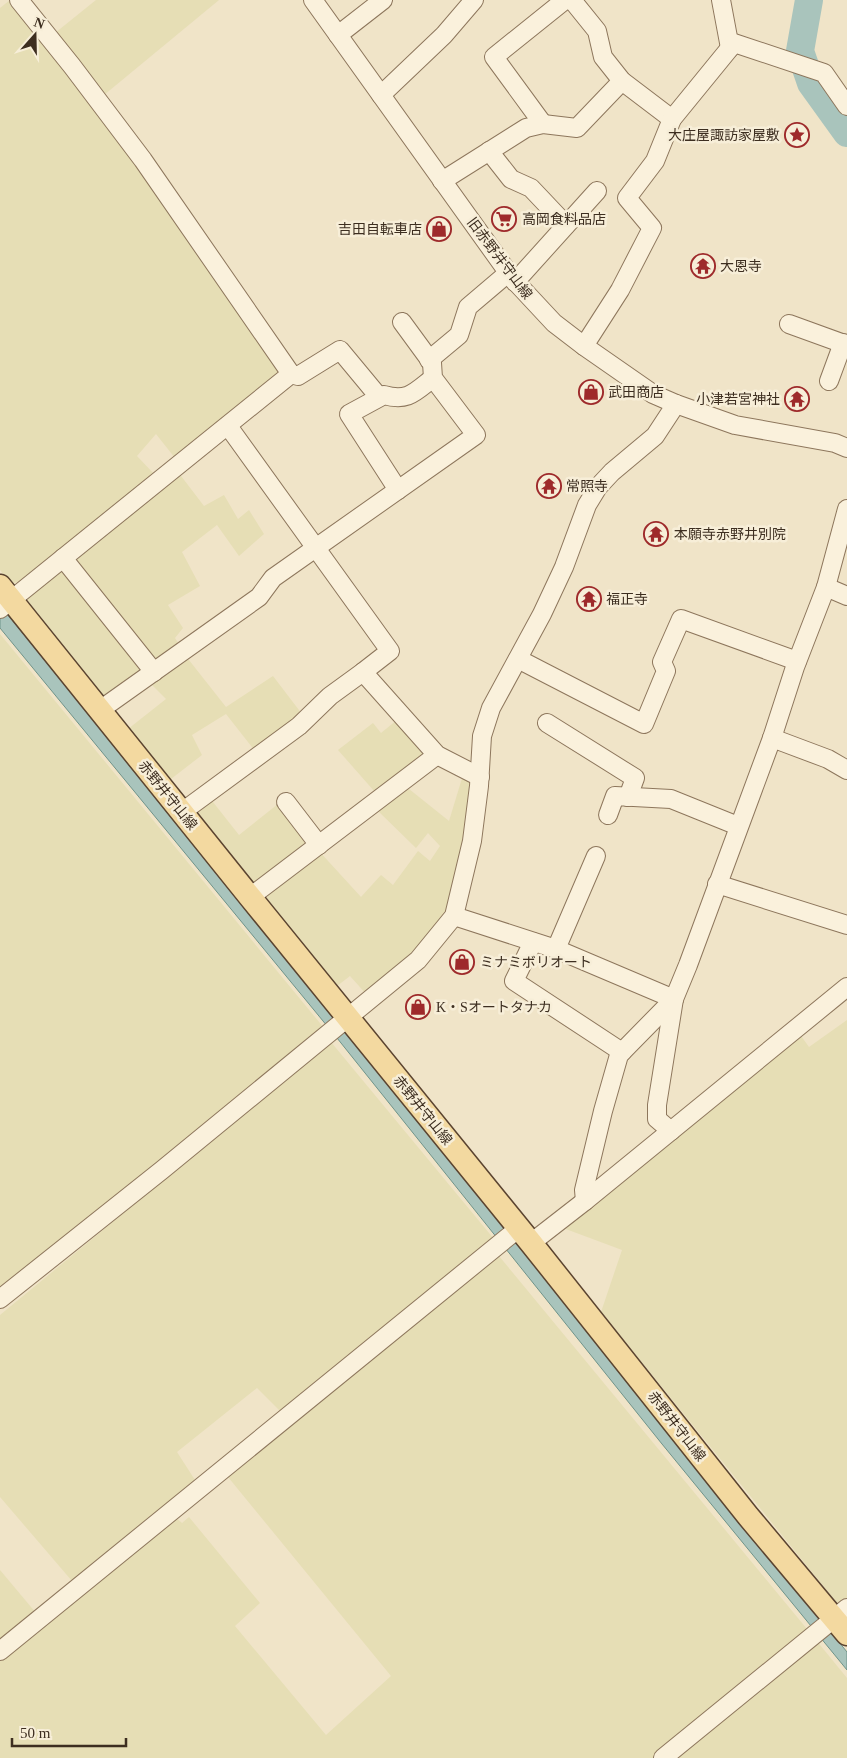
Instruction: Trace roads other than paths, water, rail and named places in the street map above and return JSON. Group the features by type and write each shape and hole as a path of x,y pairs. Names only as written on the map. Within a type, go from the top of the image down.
{"main road":[{"name":"赤野井守山線","path":"4,598 100,710 349,1017 748,1516 843,1620"}],"street":[{"path":"19,0 143,160 291,374 298,376 340,350 379,397"},
{"name":"旧赤野井守山線","path":"313,0 511,277 554,323 653,394 676,404 735,425 835,443 847,448"},
{"path":"338,35 383,0"},
{"path":"381,95 444,35 474,0"},
{"path":"543,124 494,57 565,0"},
{"path":"572,0 597,31 603,57 622,82 672,119"},
{"path":"721,0 730,48"},
{"path":"584,346 620,290 652,228 627,198 655,161 672,119 734,43 824,72 847,106"},
{"path":"442,180 526,128 543,124 577,128 622,82"},
{"path":"489,151 511,179 531,188 566,225"},
{"path":"429,360 459,335 468,307 511,277 566,225 596,191"},
{"path":"100,710 259,597 273,578 476,435 433,378 432,363 402,322"},
{"path":"789,324 845,344 829,381"},
{"path":"4,598 63,558 291,374"},
{"path":"398,490 349,414 384,395 396,398 411,395 433,378"},
{"path":"0,1299 418,960 454,916 472,841 480,778 482,736 491,708 553,590 591,499 598,487 612,472 656,436 676,404"},
{"path":"182,812 299,726 330,696 390,651 228,426"},
{"path":"671,1131 657,1119 657,1105 674,999 772,738 826,587 847,509"},
{"path":"63,558 154,672"},
{"path":"826,587 847,596"},
{"path":"518,659 644,724 666,671 662,662 680,619 798,662"},
{"path":"363,672 437,755 480,778"},
{"path":"546,724 635,778 628,797"},
{"path":"772,738 828,759 847,770"},
{"path":"250,897 437,755"},
{"path":"608,815 615,796 671,799 738,826"},
{"path":"286,802 319,845"},
{"path":"556,948 596,856"},
{"path":"717,884 847,925"},
{"path":"454,916 556,948 674,999"},
{"path":"533,942 514,981 622,1052"},
{"path":"0,1651 525,1235 585,1201 847,988"},
{"path":"585,1201 584,1190 619,1055 674,999"},
{"path":"663,1758 843,1620"}],"water":[{"path":"0,605 847,1652 847,1670 662,1444 337,1038 0,628"}],"waterway":[{"path":"809,0 800,51 811,83 847,133"}],"place":[{"name":"大庄屋諏訪家屋敷","path":"797,135"},
{"name":"高岡食料品店","path":"504,219"},
{"name":"吉田自転車店","path":"439,229"},
{"name":"大恩寺","path":"703,266"},
{"name":"武田商店","path":"591,392"},
{"name":"小津若宮神社","path":"797,399"},
{"name":"常照寺","path":"549,486"},
{"name":"本願寺赤野井別院","path":"656,534"},
{"name":"福正寺","path":"589,599"},
{"name":"ミナミボリオート","path":"462,962"},
{"name":"K・Sオートタナカ","path":"418,1007"}]}
